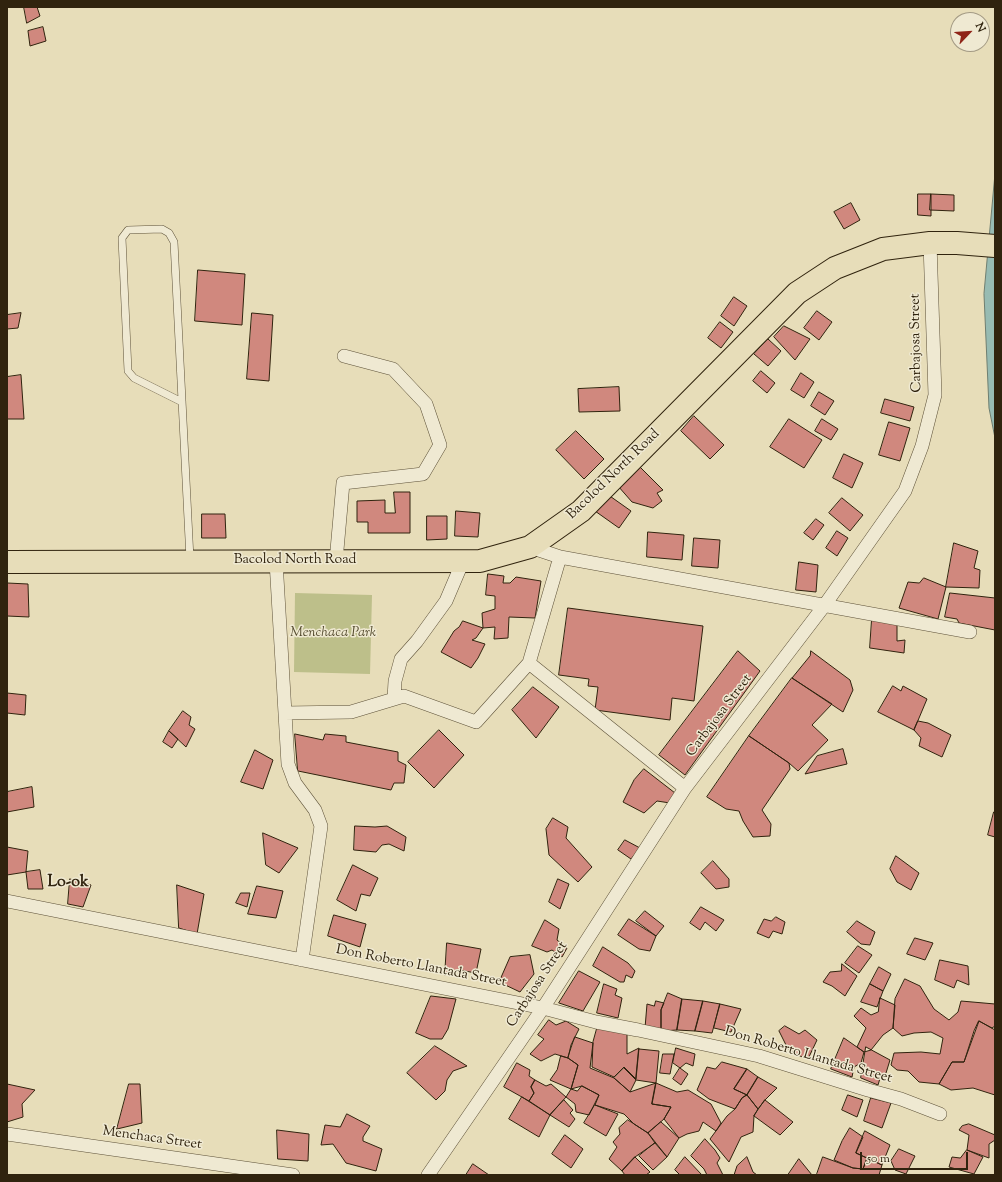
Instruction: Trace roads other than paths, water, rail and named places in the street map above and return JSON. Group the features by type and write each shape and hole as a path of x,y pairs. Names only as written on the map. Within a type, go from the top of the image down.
{"highway":[{"name":"Bacolod North Road","path":"7,562 480,561 530,546 581,511 797,293 835,268 883,249 930,243 957,243 995,246"}],"street":[{"name":"Carbajosa Street","path":"428,1175 543,1008 685,788 824,606 905,491 922,446 935,395 930,243"},
{"path":"336,561 343,483 423,474 440,445 426,404 393,368 344,356"},
{"path":"530,546 560,557 970,632"},
{"path":"285,713 350,712 404,696 476,722 529,663 560,557"},
{"path":"276,561 288,764 295,784 315,810 321,826 302,960"},
{"path":"394,699 395,681 401,659 446,600 463,561"},
{"path":"529,663 685,788"},
{"name":"Don Roberto Llantada Street","path":"7,901 543,1008 596,1022 759,1056 901,1099 940,1114"},
{"name":"Menchaca Street","path":"7,1134 293,1175"}],"lane":[{"path":"182,402 134,378 128,371 122,238 128,230 162,229 169,233 174,242 182,402 190,562"}],"water":[{"path":"995,174 995,438 989,408 984,294"}],"district":[{"name":"Lo-ok","path":"68,883"}],"park label":[{"name":"Menchaca Park","path":"333,634"}]}
